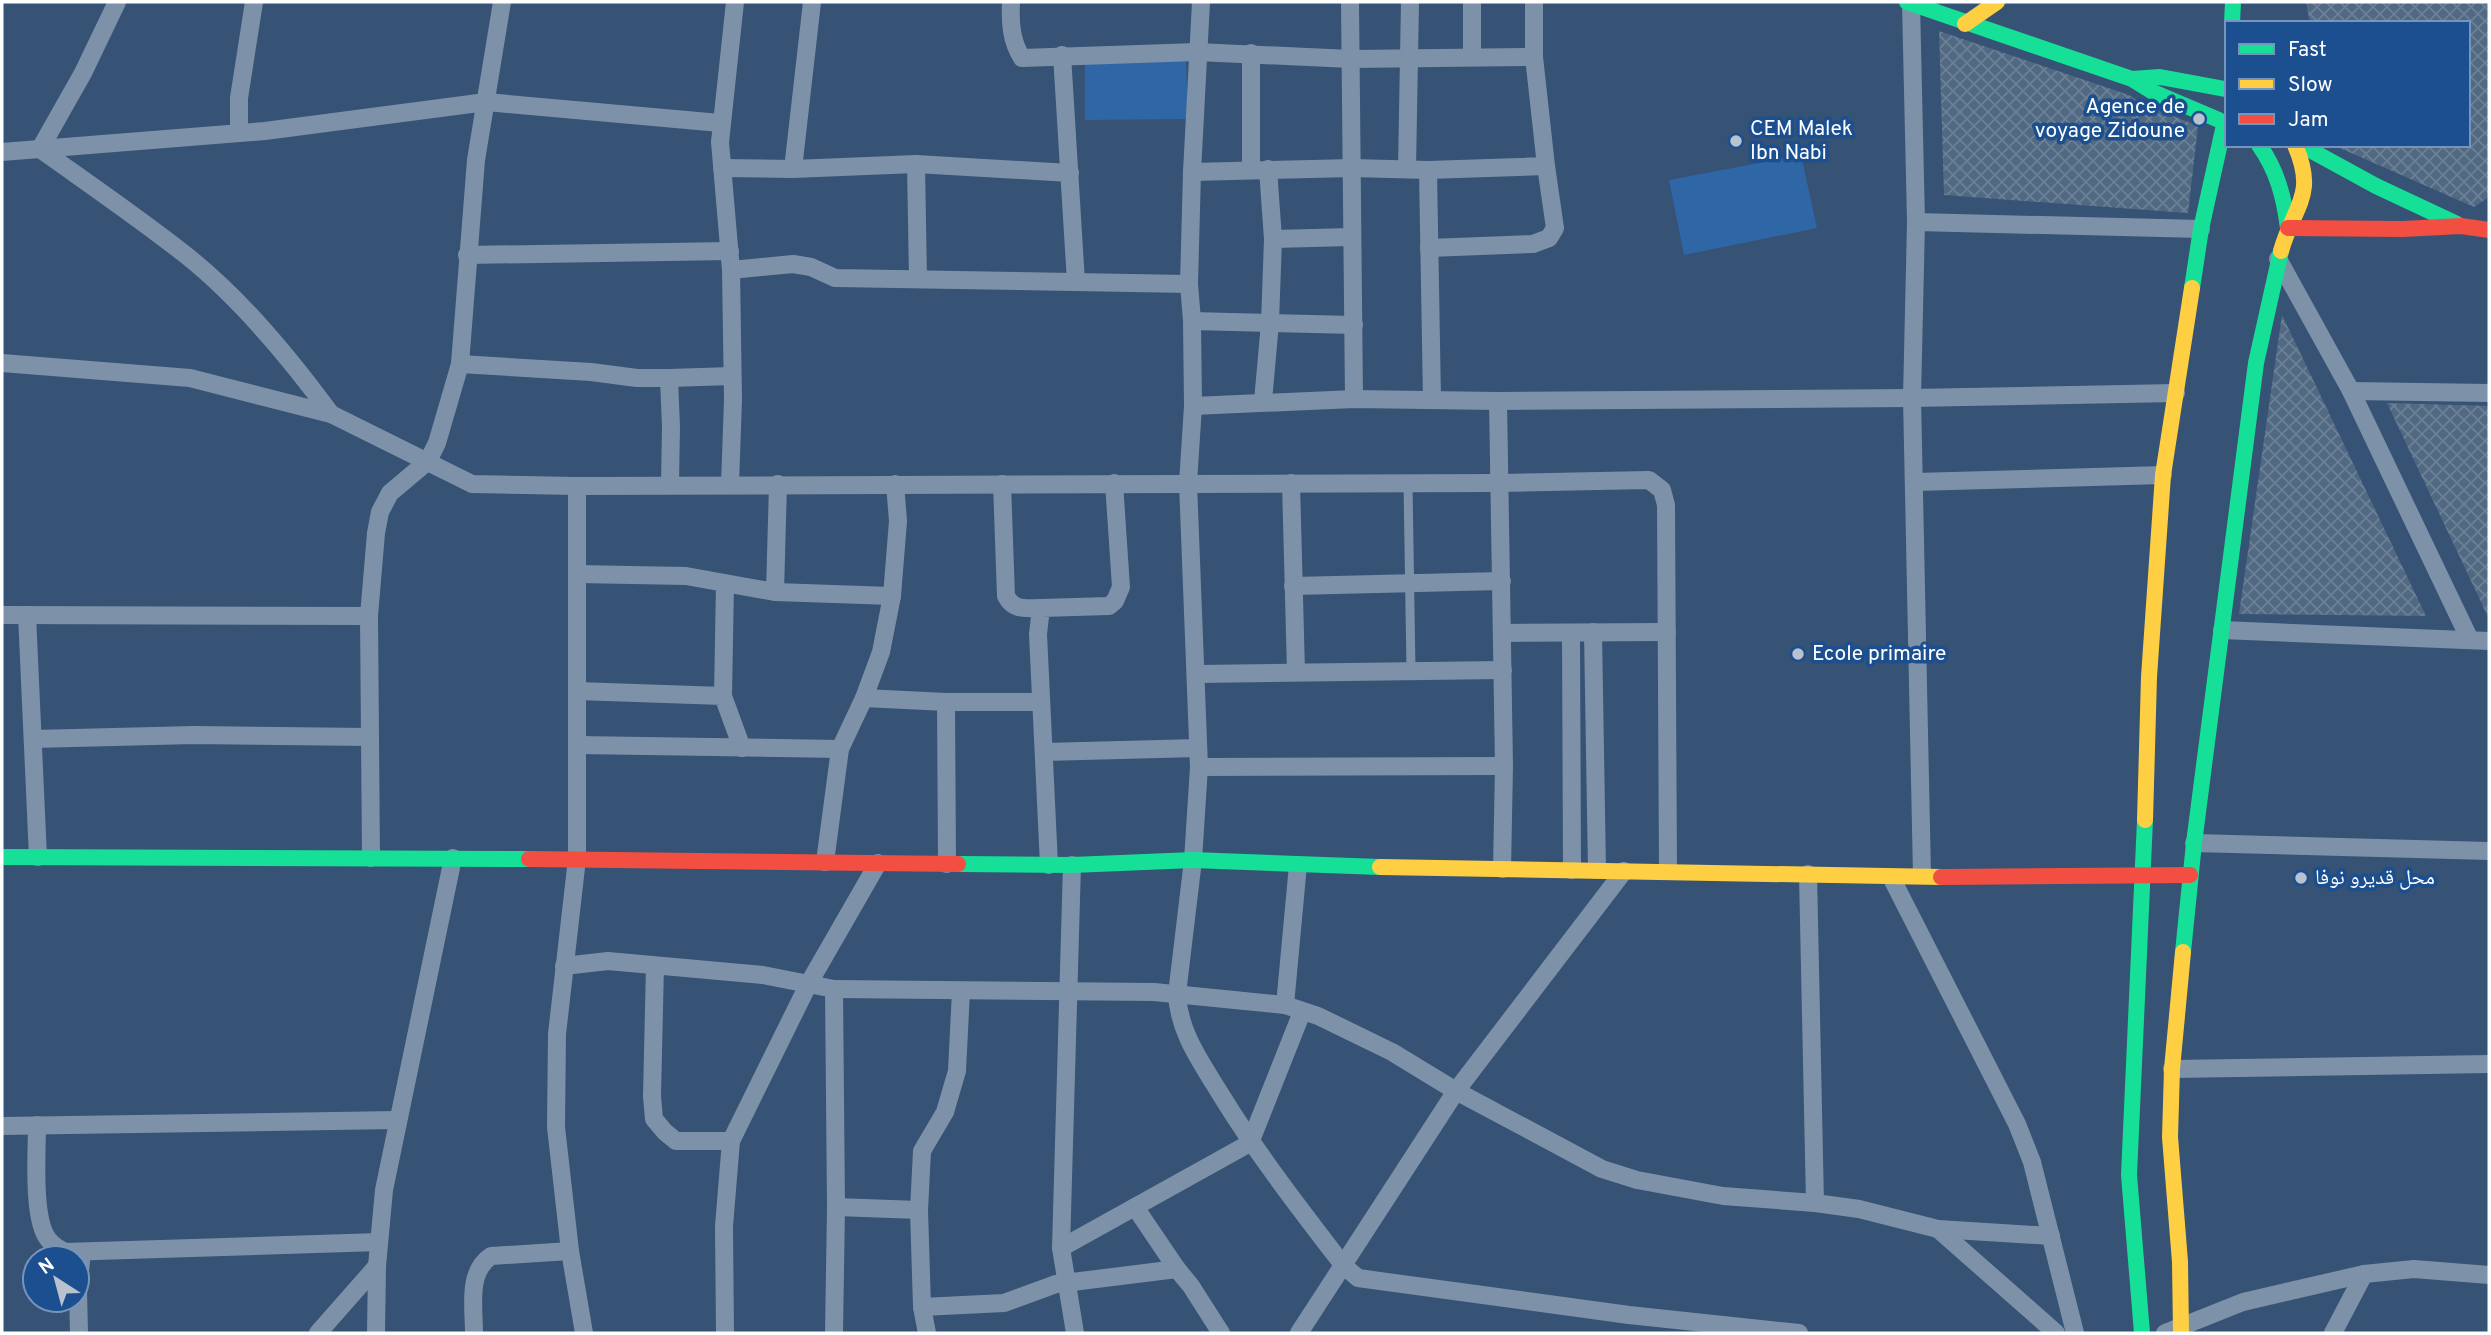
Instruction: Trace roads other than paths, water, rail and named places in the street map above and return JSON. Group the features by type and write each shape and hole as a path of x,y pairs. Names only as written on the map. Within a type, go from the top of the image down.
{"main road":[{"path":"1909,2 2132,79 2152,93 2204,111 2224,124"},
{"path":"1965,23 1997,2"},
{"path":"2232,21 2233,2"},
{"path":"2132,79 2166,78 2225,89"},
{"path":"2142,1333 2129,1175 2144,874 2149,677 2164,475 2202,229 2224,124 2216,107 2220,94 2225,90"},
{"path":"2260,147 2278,178 2288,228"},
{"path":"2176,1331 2180,1262 2170,1138 2172,1069 2190,875 2265,309 2288,228 2301,206 2305,186 2303,165 2296,147"},
{"path":"2305,147 2376,186 2461,226"},
{"path":"2288,228 2392,229 2461,226 2489,230"},
{"path":"2,857 453,858 1049,865 1193,860 1298,865 1891,877 2190,875"}],"street":[{"path":"40,149 83,73 117,2"},
{"path":"239,133 239,98 254,2"},
{"path":"371,858 369,615 376,533 380,512 390,493 428,461 441,432 460,364 476,160 502,2"},
{"path":"730,484 733,400 731,270 720,123 735,2"},
{"path":"793,169 812,2"},
{"path":"1011,2 1013,34 1016,47 1023,58 1198,52 1351,59 1534,57"},
{"path":"1201,2 1192,172 1189,284 1193,405 1188,483 1199,767 1193,860 1177,994 1178,1014 1187,1037 1250,1143 1343,1265 1358,1278 1629,1315 1799,1333"},
{"path":"1350,2 1354,399"},
{"path":"1407,169 1409,2"},
{"path":"1472,2 1472,57"},
{"path":"1429,248 1533,244 1549,238 1555,228 1534,57 1534,2"},
{"path":"1909,2 1916,222 1912,398 1922,875"},
{"path":"1251,53 1260,169 1273,239 1270,323 1263,401"},
{"path":"1062,55 1076,282"},
{"path":"2,152 239,133 486,102 720,123"},
{"path":"40,149 188,257 238,304 292,363 331,414"},
{"path":"722,168 793,169 916,164 1070,173"},
{"path":"916,164 918,279"},
{"path":"1192,172 1546,166"},
{"path":"1428,170 1432,400"},
{"path":"1916,222 2202,229"},
{"path":"1273,239 1352,237"},
{"path":"467,255 730,251"},
{"path":"2278,259 2350,391 2470,640"},
{"path":"731,270 793,264 811,267 835,278 1189,284"},
{"path":"1192,321 1354,326"},
{"path":"2,363 190,378 331,414 472,484 577,486 1500,483 1649,480 1658,484 1666,505 1668,872"},
{"path":"460,364 591,372 637,378 732,376"},
{"path":"668,378 670,484"},
{"path":"2350,391 2489,393"},
{"path":"1193,405 1354,399 1499,401 1912,398 2176,393"},
{"path":"1499,401 1504,766 1502,869"},
{"path":"1915,482 2164,475"},
{"path":"1291,483 1296,672"},
{"path":"775,592 778,484"},
{"path":"825,862 840,749 864,698 881,652 892,596 898,521 895,484"},
{"path":"1002,484 1006,596 1011,604 1018,608 1041,608 1108,606 1119,594 1121,587 1114,484"},
{"path":"577,486 577,859 557,1034 556,1126 570,1251 583,1333"},
{"path":"578,574 686,576 775,592 892,596"},
{"path":"1293,586 1502,581"},
{"path":"725,584 723,696 742,748"},
{"path":"1041,608 1038,634 1049,865"},
{"path":"2,615 369,615"},
{"path":"27,615 38,857"},
{"path":"2222,630 2489,641"},
{"path":"1571,632 1572,870"},
{"path":"1593,632 1597,870"},
{"path":"1502,633 1667,632"},
{"path":"1197,674 1503,670"},
{"path":"577,691 723,696"},
{"path":"864,698 946,702 1041,702"},
{"path":"946,702 947,864"},
{"path":"33,740 194,735 370,737"},
{"path":"577,745 840,749"},
{"path":"1044,752 1198,748"},
{"path":"1199,767 1504,766"},
{"path":"2194,843 2489,851"},
{"path":"376,1333 377,1266 384,1190 453,858"},
{"path":"725,1333 724,1226 731,1141 809,983 878,863"},
{"path":"1072,865 1061,1248 1075,1333"},
{"path":"1284,1005 1298,865"},
{"path":"1299,1333 1456,1091 1624,871"},
{"path":"1808,874 1815,1203"},
{"path":"1891,877 2017,1124 2032,1163 2076,1333"},
{"path":"564,966 608,961 763,975 834,989 1177,994 1284,1005 1318,1016 1392,1052 1456,1091 1602,1169 1637,1180 1723,1196 1859,1209 1938,1229 2051,1236"},
{"path":"655,966 652,1096 654,1119 676,1140 731,1141"},
{"path":"834,989 834,1333"},
{"path":"927,1333 922,1307 919,1210 922,1151 944,1112 957,1071 961,991"},
{"path":"1061,1248 1250,1143 1302,1012"},
{"path":"2172,1069 2489,1064"},
{"path":"2,1126 397,1119"},
{"path":"37,1125 37,1185 41,1225 46,1238 52,1244"},
{"path":"836,1207 919,1210"},
{"path":"1135,1207 1221,1333"},
{"path":"1938,1229 2056,1333"},
{"path":"91,1252 379,1242"},
{"path":"474,1333 475,1279 482,1262 491,1256 570,1251"},
{"path":"318,1333 377,1266"},
{"path":"922,1307 1004,1303 1041,1288 1177,1269"},
{"path":"2176,1331 2243,1302 2364,1274 2414,1269 2489,1275"},
{"path":"2333,1333 2364,1274"},
{"path":"79,1314 79,1333"},
{"path":"1629,1315 1632,1333"}],"lane":[{"path":"1408,483 1411,670"}],"place":[{"name":"Agence de voyage Zidoune","path":"2199,119"},
{"name":"CEM Malek Ibn Nabi","path":"1736,141"},
{"name":"Ecole primaire","path":"1798,654"},
{"name":"محل قديرو نوفا","path":"2301,878"}]}
